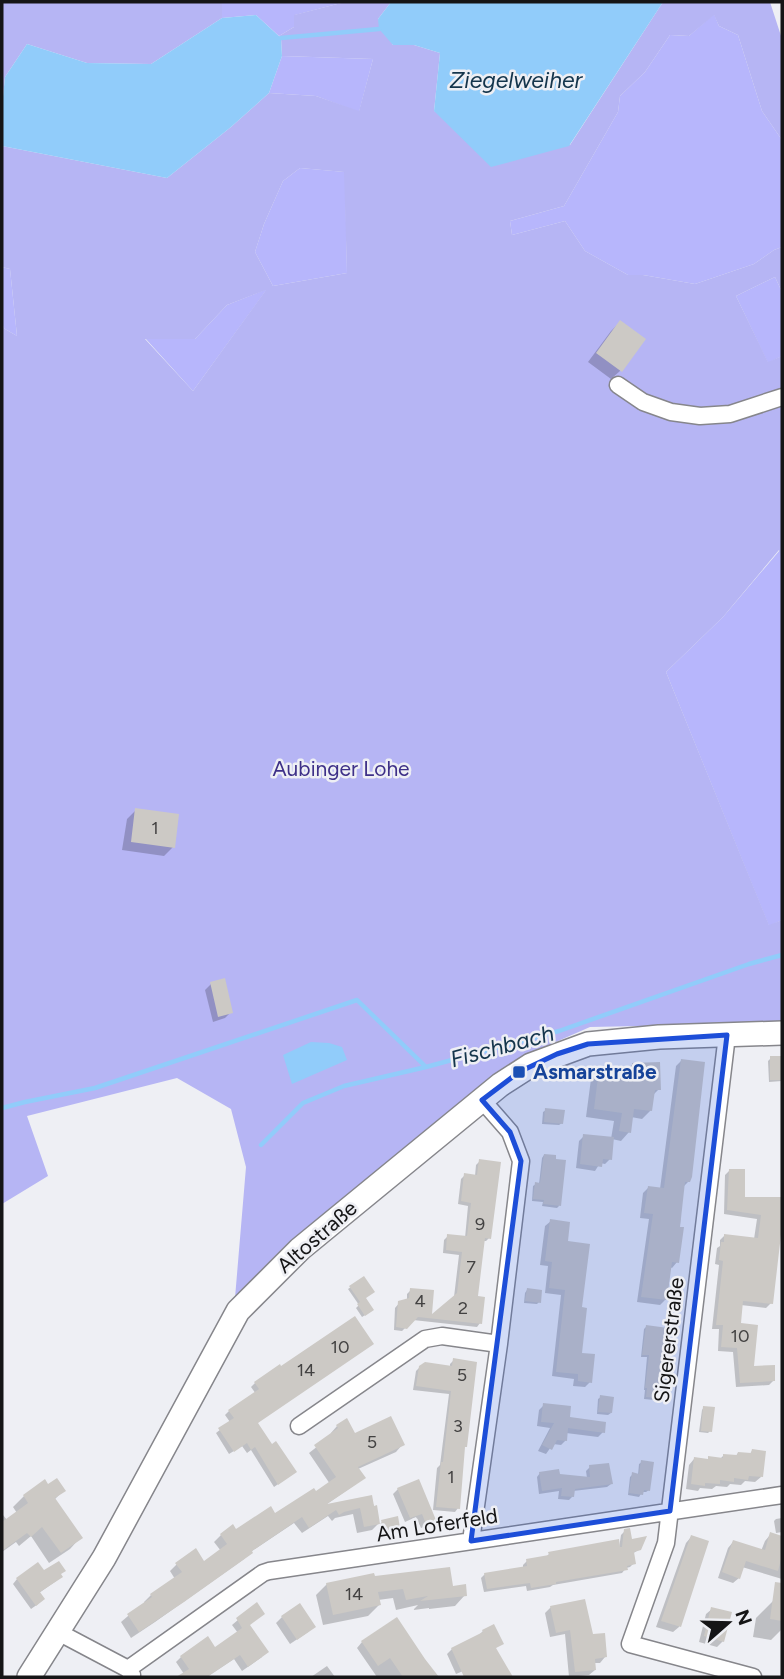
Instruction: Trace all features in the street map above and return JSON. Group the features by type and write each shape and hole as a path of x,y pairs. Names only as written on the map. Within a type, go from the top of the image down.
{"main road":[{"name":"Altostraße","path":"29,1677 104,1558 238,1311 300,1249 499,1085 531,1065 588,1044 659,1037 782,1033"}],"street":[{"path":"618,385 643,402 671,412 701,416 730,414 782,397"},
{"name":"Sigererstraße","path":"727,1035 666,1543 630,1644 753,1677"},
{"path":"471,1541 499,1344 520,1161 510,1132 482,1100"},
{"path":"299,1426 425,1339 442,1336 499,1344"},
{"name":"Am Loferfeld","path":"131,1673 263,1573 782,1495"},
{"path":"58,1632 131,1673"}],"highlighted area":[{"path":"727,1035 670,1511 471,1541 521,1161 510,1132 482,1100 519,1072 557,1054 588,1044"}],"shaded area":[{"path":"222,2 345,2 295,15 294,27 279,36 256,15 222,18"},
{"path":"714,14 719,26 738,35 762,111 782,140 782,247 754,264 695,284 628,275 585,251 565,221 512,235 510,221 564,206 618,112 620,96 645,72 670,35 689,36"},
{"path":"282,56 373,59 359,112 316,96 269,93"},
{"path":"300,168 345,172 347,273 273,286 255,252 283,181"},
{"path":"2,267 10,269 17,336 2,325"},
{"path":"775,277 782,292 782,356 768,363 736,296"},
{"path":"267,289 193,391 145,338 195,339 227,305"},
{"path":"780,550 782,920 769,926 666,672 723,617"}],"green space":[{"path":"2,2 222,2 222,18 151,64 87,63 27,44 5,77 2,106"},
{"name":"Aubinger Lohe","path":"345,2 391,2 378,19 393,45 414,45 440,53 434,111 570,145 663,2 770,2 782,39 782,140 762,111 738,35 719,26 714,15 689,36 670,35 645,72 620,96 618,112 564,206 510,221 512,235 565,221 585,251 628,275 695,284 754,264 782,247 782,292 775,277 736,296 768,362 782,356 782,559 779,550 723,617 666,672 769,925 782,920 782,1023 590,1027 526,1055 235,1298 246,1167 231,1109 177,1078 27,1116 48,1176 2,1204 2,325 17,336 10,269 2,267 2,146 167,178 269,93 316,96 359,111 373,59 282,56 279,36 294,27 294,15","holes":["300,168 344,172 347,273 273,286 255,252 283,181","266,290 193,391 145,339 195,339 227,305"]}],"water":[{"name":"Ziegelweiher","path":"391,2 663,2 569,146 491,167 434,111 440,53 414,45 393,45 379,29 378,19"},
{"path":"256,15 281,38 282,56 269,93 167,178 2,146 5,77 27,44 87,63 151,64 222,18"},
{"path":"311,1042 342,1047 347,1060 292,1084 283,1055"}],"building":[{"path":"620,320 646,339 622,372 596,353"},
{"path":"135,808 179,814 175,848 131,842"},
{"path":"225,978 233,1013 218,1017 210,982"},
{"path":"770,1056 782,1056 782,1080 770,1080"},
{"path":"681,1059 705,1062 692,1177 690,1182 685,1182 680,1227 684,1227 679,1263 672,1262 667,1300 641,1297 653,1214 644,1213 648,1186 664,1188"},
{"path":"660,1062 661,1090 655,1090 652,1111 634,1109 631,1133 619,1131 622,1113 594,1109 599,1069 627,1072 632,1063"},
{"path":"545,1108 565,1110 563,1124 544,1122"},
{"path":"583,1134 614,1137 612,1160 603,1159 602,1167 580,1164"},
{"path":"544,1154 556,1155 556,1159 566,1160 561,1206 543,1204 544,1200 533,1199 535,1182 540,1183"},
{"path":"479,1159 501,1162 491,1239 485,1238 478,1296 485,1297 482,1324 418,1317 407,1329 396,1327 398,1301 409,1298 410,1288 434,1290 432,1314 457,1293 462,1252 446,1250 447,1234 467,1236 471,1203 461,1201 464,1173 477,1175"},
{"path":"729,1169 745,1169 745,1197 782,1197 782,1226 773,1304 743,1301 741,1323 758,1325 754,1366 775,1365 775,1381 740,1383 737,1348 721,1347 723,1325 716,1325 723,1261 719,1260 724,1234 758,1238 761,1215 727,1210"},
{"path":"550,1219 570,1222 568,1241 590,1244 582,1307 587,1308 582,1353 595,1354 592,1383 578,1381 578,1374 556,1372 565,1290 549,1288 552,1262 545,1261"},
{"path":"364,1276 375,1292 366,1298 374,1310 365,1316 357,1304 360,1302 349,1286"},
{"path":"527,1288 542,1290 541,1303 525,1301"},
{"path":"355,1316 374,1344 258,1423 272,1444 276,1441 297,1472 278,1485 255,1447 251,1450 247,1443 234,1452 218,1428 234,1418 228,1410 259,1389 254,1382"},
{"path":"646,1325 668,1328 664,1363 668,1364 665,1390 659,1390 658,1398 646,1397 649,1355 642,1355"},
{"path":"453,1358 477,1362 465,1447 460,1509 436,1507 451,1391 416,1386 419,1366 425,1362 452,1366"},
{"path":"600,1395 614,1397 612,1413 598,1412"},
{"path":"543,1403 571,1406 570,1417 606,1422 605,1433 568,1428 567,1441 557,1440 552,1450 542,1445 554,1423 541,1422"},
{"path":"703,1406 715,1407 712,1432 701,1431"},
{"path":"391,1416 405,1445 358,1467 366,1478 327,1504 372,1495 374,1506 377,1505 380,1524 364,1527 360,1508 339,1515 336,1510 309,1528 302,1517 139,1632 127,1614 182,1572 175,1563 196,1548 204,1561 227,1544 220,1534 233,1524 236,1529 271,1506 275,1513 336,1477 314,1445 338,1428 336,1425 347,1418 355,1433"},
{"path":"752,1449 766,1451 763,1477 749,1476 748,1480 734,1478 734,1482 720,1480 720,1484 705,1483 705,1486 691,1484 694,1457 723,1458 723,1454 751,1453"},
{"path":"641,1460 654,1462 650,1491 644,1490 643,1495 629,1493 632,1472 639,1474"},
{"path":"609,1463 613,1484 575,1489 574,1497 561,1496 562,1488 542,1491 539,1472 559,1469 560,1474 590,1477 589,1465"},
{"path":"57,1478 66,1491 55,1498 83,1538 61,1553 42,1527 31,1537 27,1533 2,1551 2,1522 28,1503 23,1495 45,1479 48,1484"},
{"path":"419,1479 436,1520 426,1524 422,1514 410,1518 397,1488"},
{"path":"398,1516 400,1528 384,1532 381,1520"},
{"path":"630,1528 632,1539 647,1536 641,1550 634,1552 636,1564 627,1566 628,1570 531,1588 530,1583 487,1589 484,1573 527,1566 526,1559 549,1555 548,1552 619,1539 622,1547 624,1529"},
{"path":"770,1532 782,1536 782,1556 778,1571 746,1561 740,1579 722,1572 733,1540 765,1550"},
{"path":"691,1535 709,1541 681,1627 661,1621"},
{"path":"59,1561 66,1571 61,1574 63,1577 40,1592 45,1599 36,1606 16,1578 38,1562 44,1570"},
{"path":"450,1567 453,1586 466,1584 467,1596 420,1601 428,1596 406,1600 403,1589 378,1592 381,1605 333,1615 326,1583 374,1573 375,1576"},
{"path":"775,1582 782,1583 782,1621 770,1619"},
{"path":"585,1599 593,1634 605,1633 607,1657 595,1659 596,1670 575,1672 570,1630 556,1633 550,1606"},
{"path":"257,1602 265,1614 250,1625 269,1652 248,1667 240,1655 207,1677 176,1677 189,1669 180,1656 208,1636 215,1647 242,1628 236,1618"},
{"path":"300,1603 316,1627 297,1640 281,1616"},
{"path":"711,1607 732,1612 724,1642 704,1636"},
{"path":"397,1617 439,1677 403,1677 390,1658 378,1666 361,1641"},
{"path":"494,1624 504,1644 496,1648 513,1677 464,1677 451,1648"}],"waterway":[{"path":"281,38 379,29"},
{"name":"Fischbach","path":"2,1108 95,1088 357,1000 426,1067 559,1031 749,964 782,955"},
{"path":"261,1145 303,1103 344,1086 426,1067"}],"place":[{"name":"Asmarstraße","path":"519,1072"}]}
